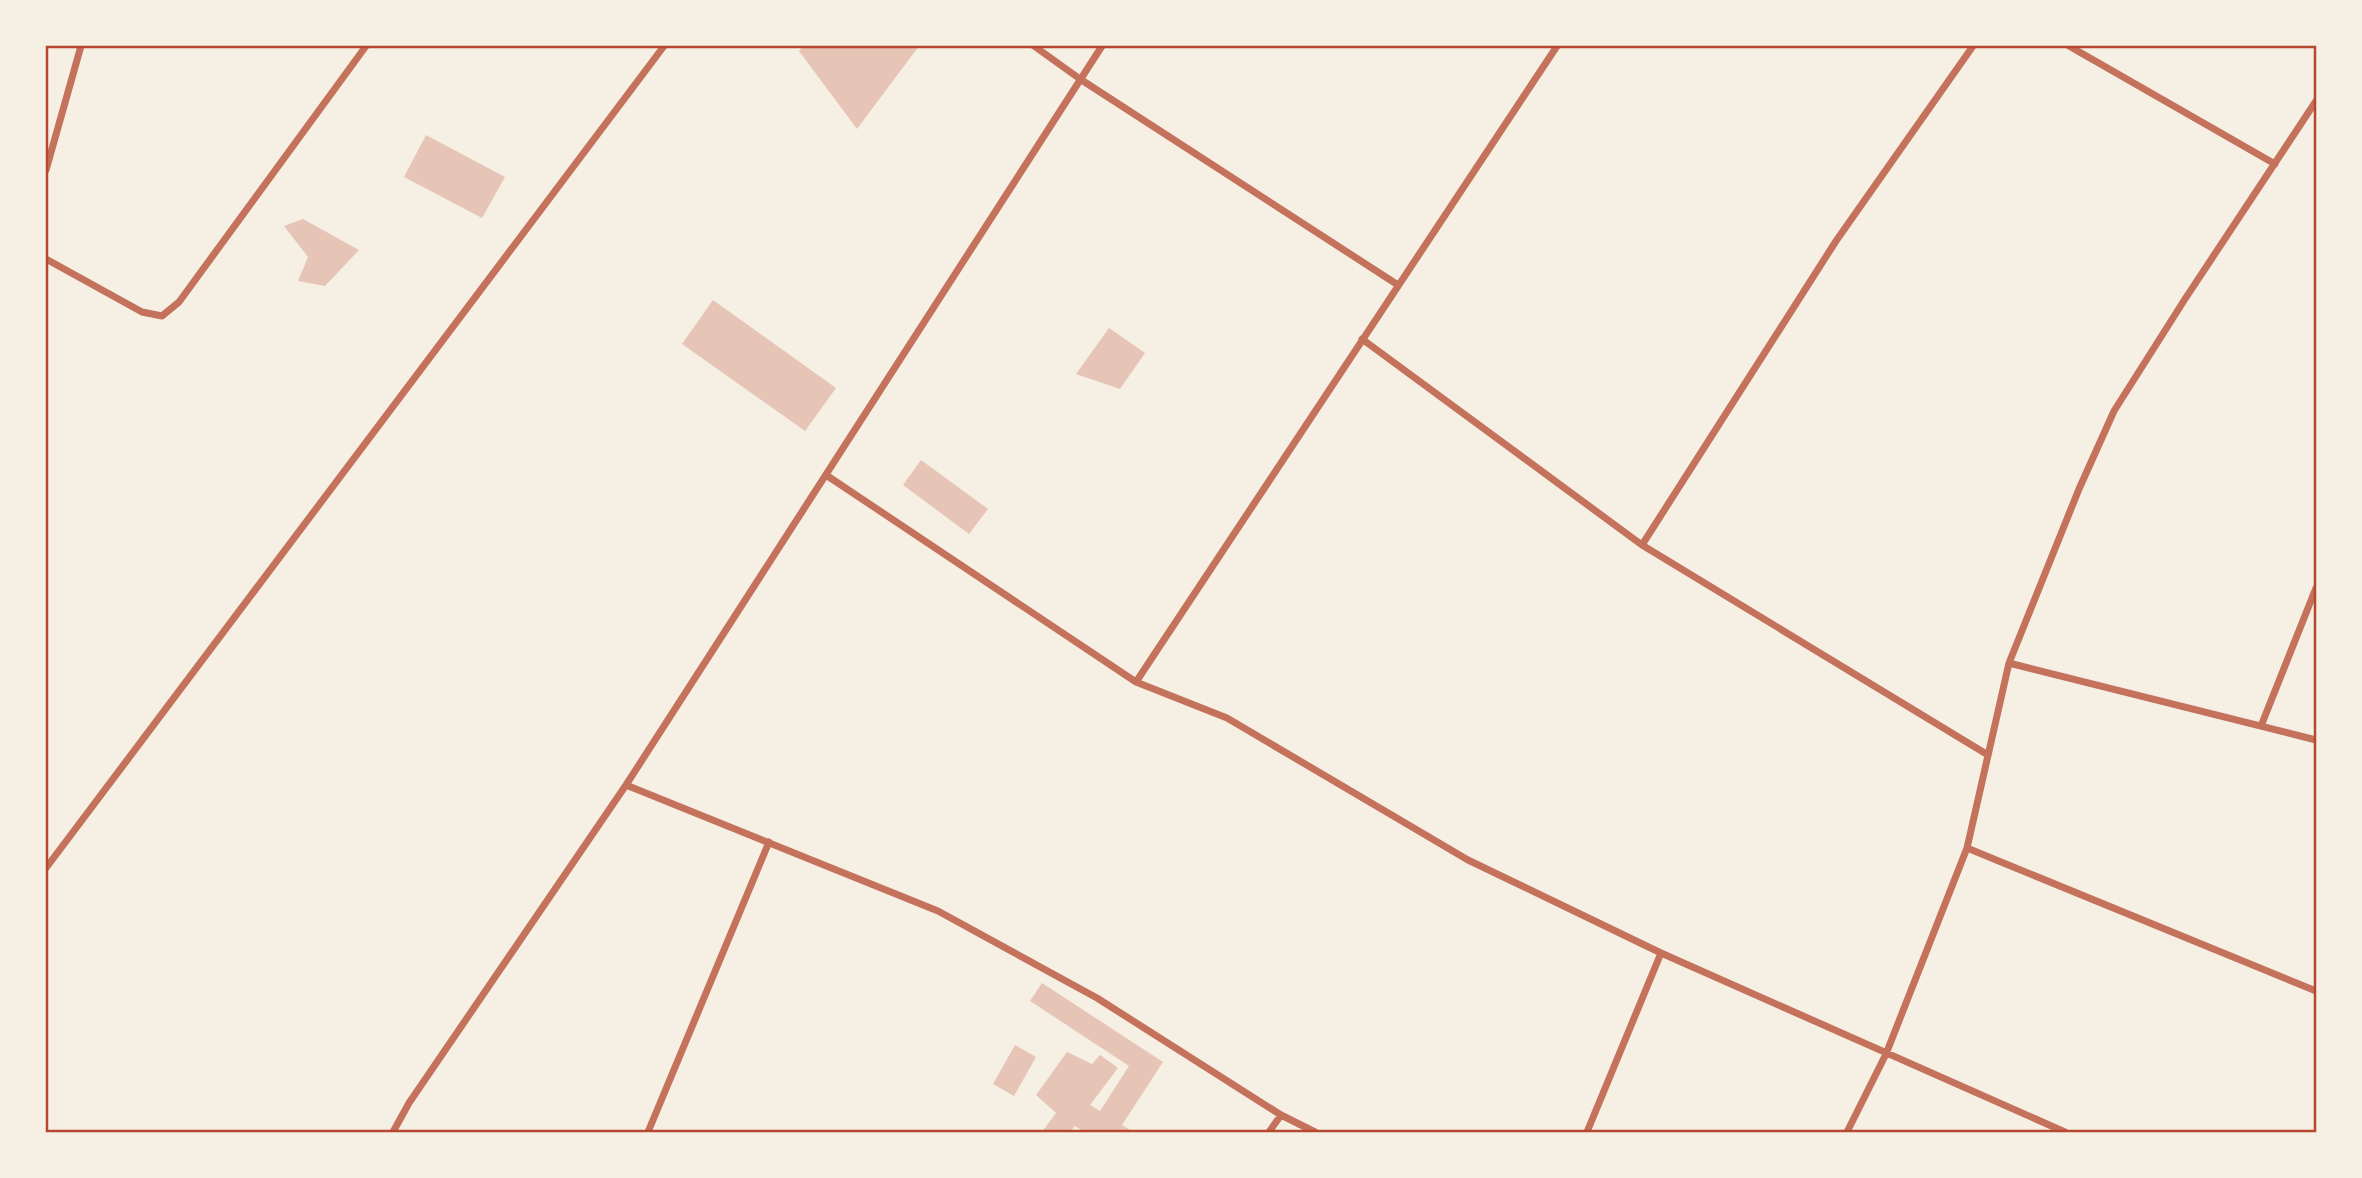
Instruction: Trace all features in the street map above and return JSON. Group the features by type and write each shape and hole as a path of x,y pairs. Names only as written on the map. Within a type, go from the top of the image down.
{"street":[{"path":"46,170 81,46"},
{"path":"46,259 142,312 162,316 179,302 366,46"},
{"path":"46,868 664,46"},
{"path":"1034,46 1080,79 1398,285"},
{"path":"393,1132 409,1103 626,785 1102,46"},
{"path":"1136,682 1556,46"},
{"path":"1642,545 1836,241 1973,46"},
{"path":"2069,46 2275,163"},
{"path":"1847,1132 1886,1055 1967,848 2009,663 2079,489 2114,411 2316,102"},
{"path":"1362,339 1642,545 1988,755"},
{"path":"826,475 1136,682 1227,718 1468,860 1661,953 1886,1055 2066,1132"},
{"path":"2261,726 2316,588"},
{"path":"2009,663 2316,740"},
{"path":"626,785 938,911 1097,998 1281,1115 1315,1132"},
{"path":"648,1132 769,842"},
{"path":"1967,848 2316,990"},
{"path":"1587,1132 1661,953"},
{"path":"1269,1132 1281,1115"}],"building":[{"path":"803,46 919,46 857,129 799,51"},
{"path":"426,135 505,177 482,218 404,177"},
{"path":"303,219 359,250 325,286 298,281 308,257 284,226"},
{"path":"713,300 836,388 805,431 682,344"},
{"path":"1109,328 1145,353 1120,389 1076,374"},
{"path":"921,460 988,509 969,534 903,485"},
{"path":"1042,983 1163,1062 1122,1125 1133,1132 1084,1132 1075,1126 1070,1132 1042,1132 1056,1113 1036,1095 1067,1052 1092,1064 1100,1055 1118,1068 1090,1105 1100,1111 1129,1066 1030,1001"},
{"path":"1015,1045 1036,1057 1014,1096 993,1084"}]}
